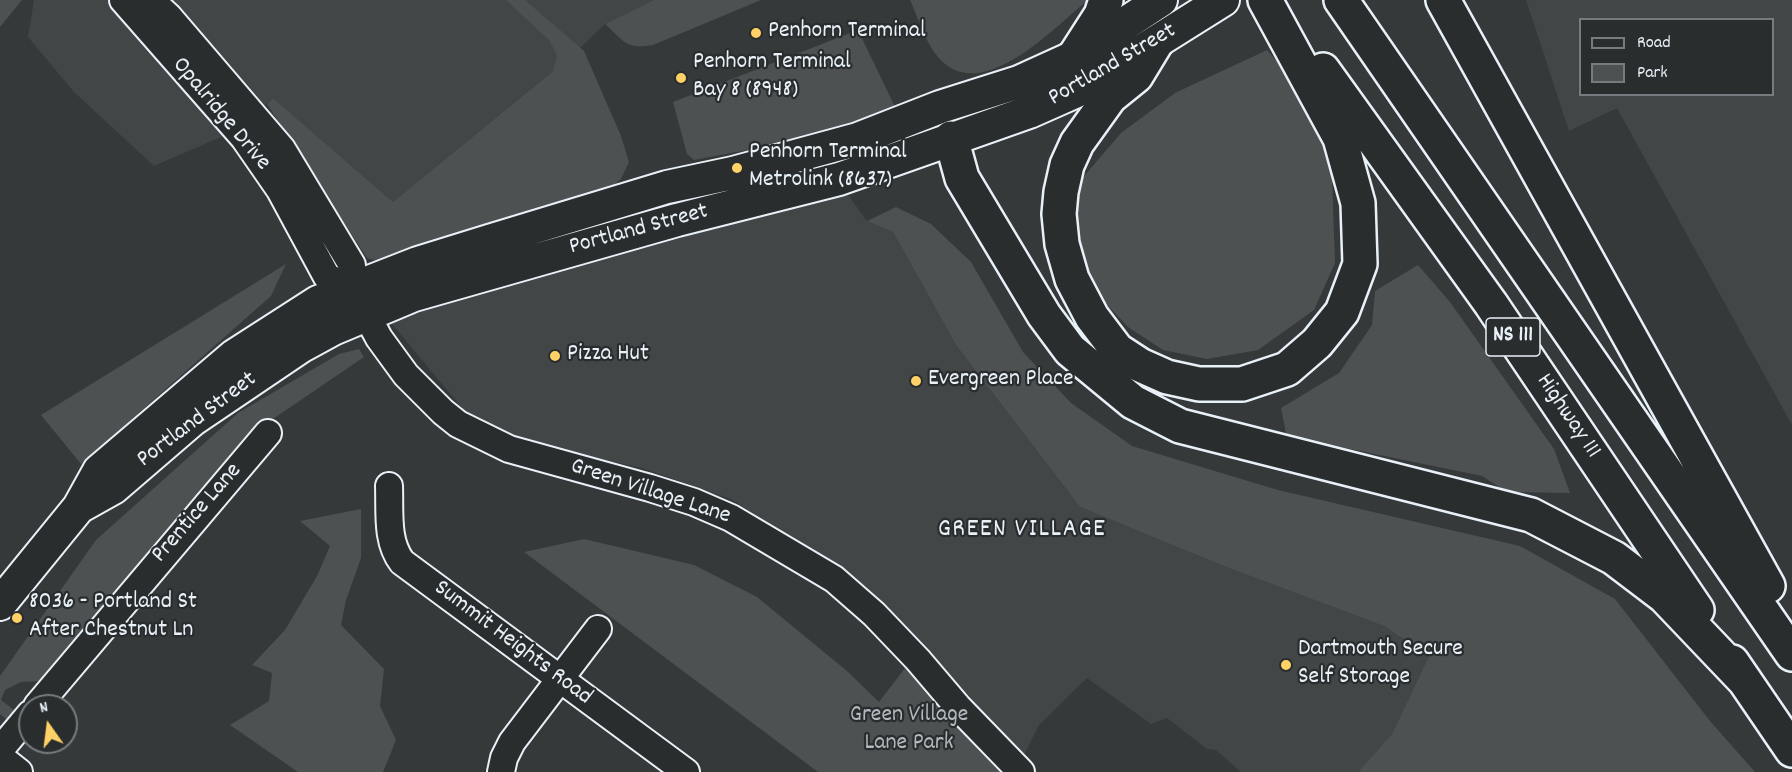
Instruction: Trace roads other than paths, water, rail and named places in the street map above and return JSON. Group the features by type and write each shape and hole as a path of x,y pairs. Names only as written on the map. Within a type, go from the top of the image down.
{"highway":[{"path":"1074,57 1101,15 1107,0"},
{"path":"1156,44 1136,76 1110,97 1077,143 1066,165 1059,214 1062,244 1072,279 1092,317 1117,350 1167,377 1199,384 1242,384 1287,369 1317,344 1342,312 1360,264 1358,203 1340,138 1265,0"},
{"name":"Highway 111","path":"1273,0 1491,304 1792,750"},
{"name":"Highway 111","path":"1341,0 1792,654"},
{"path":"1443,0 1792,630"},
{"path":"951,138 962,178 1044,315 1070,350 1133,402 1180,426 1531,515 1614,558 1664,596 1745,681"}],"main road":[{"name":"Portland Street","path":"0,604 79,507 114,488 192,420 318,337 359,301 418,263 644,194 733,173 858,139 940,107 1019,82 1074,57 1161,0"},
{"name":"Portland Street","path":"359,301 414,295 676,220 839,179 1029,112 1081,89 1215,5"},
{"path":"940,107 951,138"}],"street":[{"name":"Opalridge Drive","path":"123,0 244,138 280,190 327,278 359,301"},
{"name":"Opalridge Drive","path":"152,0 282,149 352,265 359,301"},
{"name":"Green Village Lane","path":"359,301 388,352 406,375 458,424 509,449 694,502 731,518 834,579 874,614 1021,772"},
{"name":"Prentice Lane","path":"47,694 268,433"},
{"name":"Summit Heights Road","path":"389,486 391,541 395,553 402,562 686,772"},
{"path":"501,772 504,758 512,742 598,629"},
{"path":"0,750 18,728"},
{"path":"0,758 19,772"}],"place":[{"name":"Penhorn Terminal","path":"756,33"},
{"name":"Penhorn Terminal Bay 8 (8948)","path":"681,78"},
{"name":"Penhorn Terminal Metrolink (8637)","path":"737,168"},
{"name":"Pizza Hut","path":"555,356"},
{"name":"Evergreen Place","path":"916,381"},
{"name":"8036 - Portland St After Chestnut Ln","path":"17,618"},
{"name":"Dartmouth Secure Self Storage","path":"1286,665"}],"district":[{"name":"GREEN VILLAGE","path":"1022,531"}],"park label":[{"name":"Green Village Lane Park","path":"909,731"}]}
